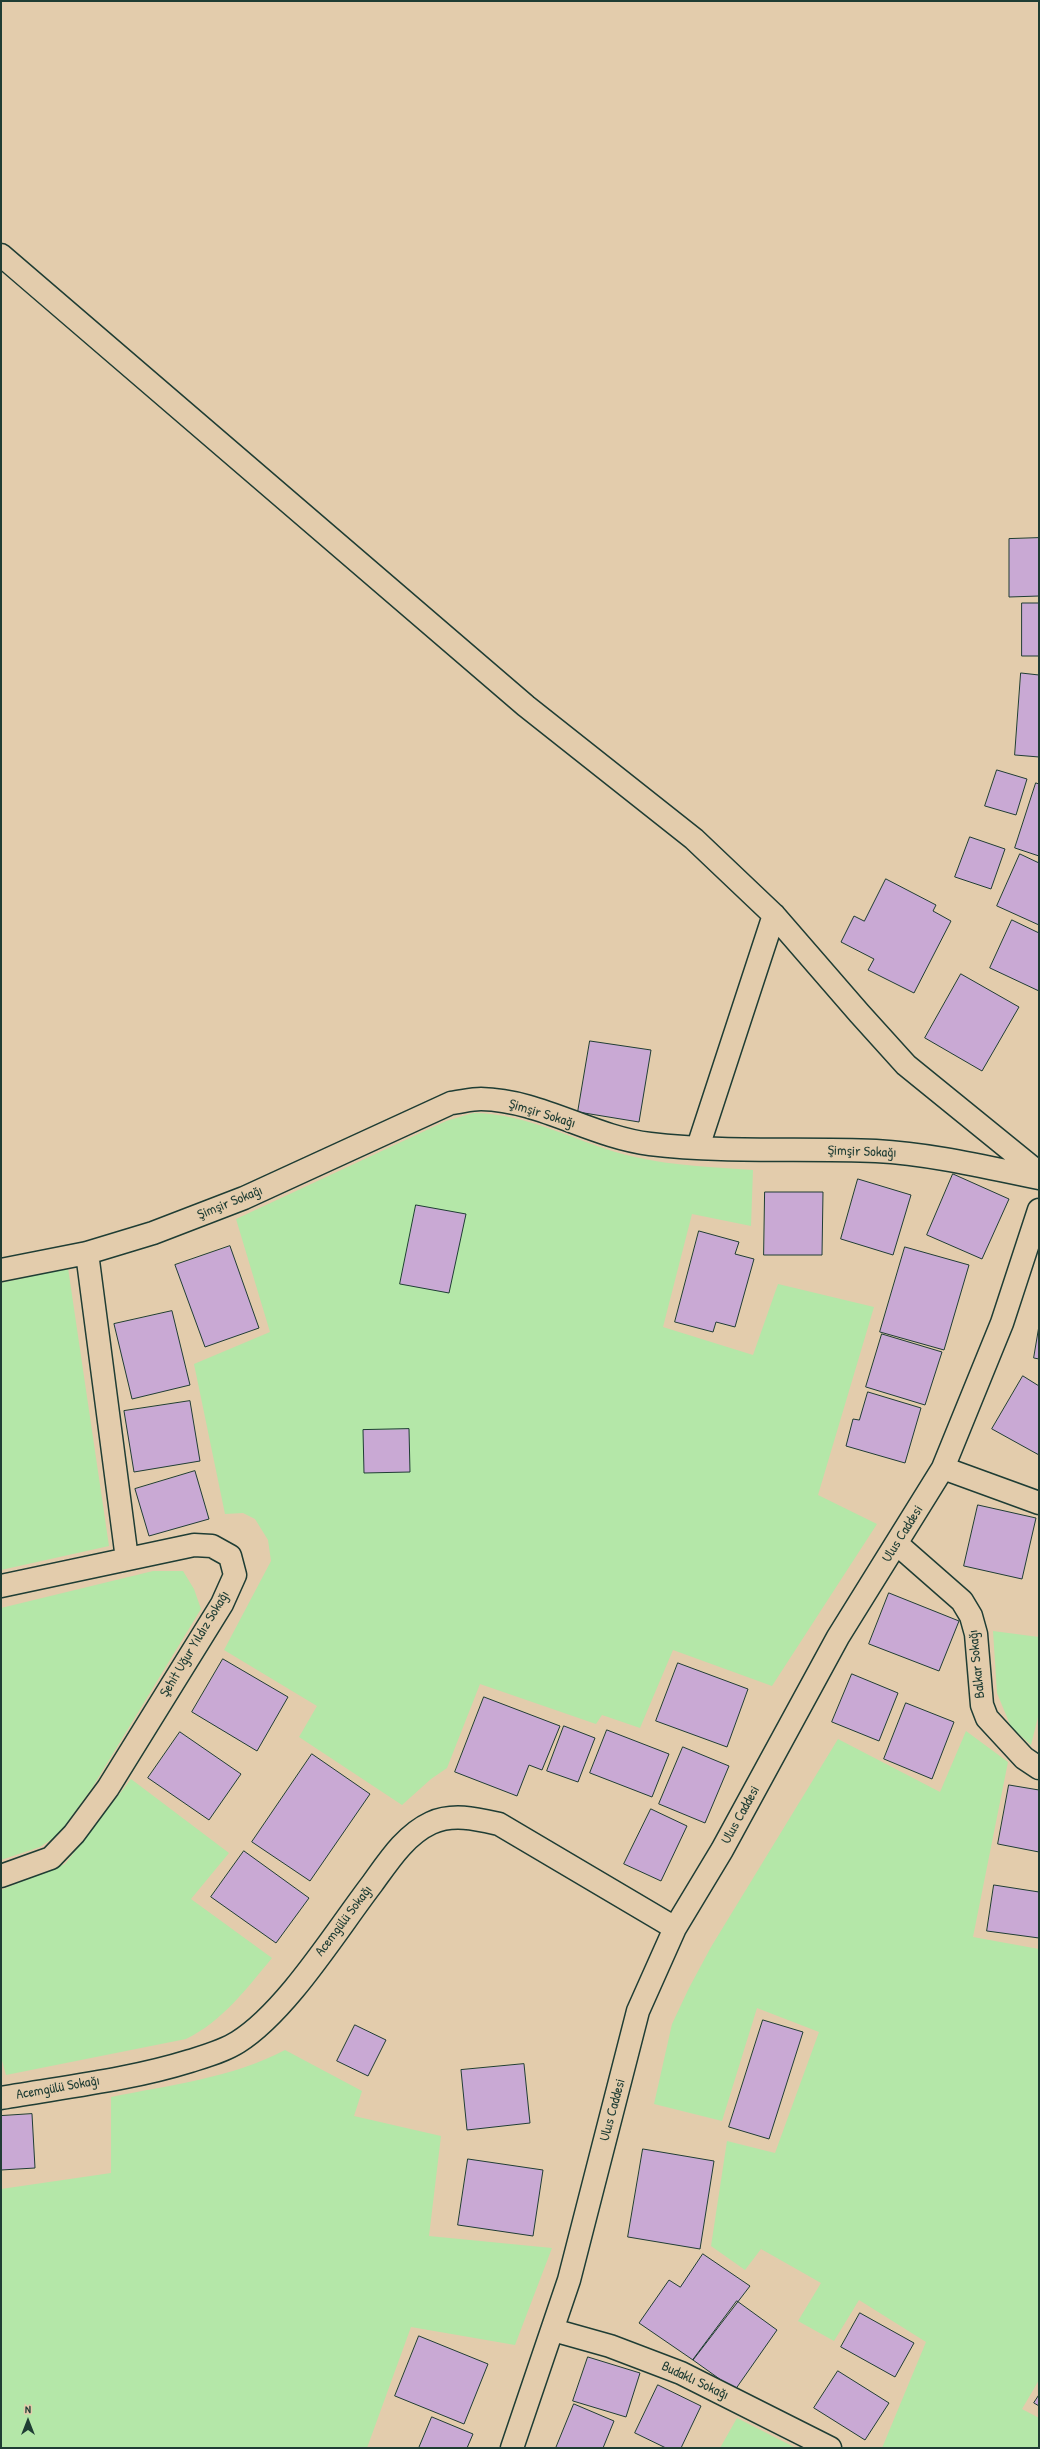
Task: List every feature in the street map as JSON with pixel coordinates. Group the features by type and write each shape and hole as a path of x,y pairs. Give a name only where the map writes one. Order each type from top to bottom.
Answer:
{"street":[{"path":"1,255 526,706 694,838 774,914 906,1065 1039,1172"},
{"path":"698,1147 774,914"},
{"name":"Şimşir Sokağı","path":"1,1270 87,1253 153,1233 244,1198 451,1103 481,1099 514,1103 616,1137 649,1144 698,1147 876,1152 940,1157 1039,1178"},
{"name":"Ulus Caddesi","path":"512,2448 569,2280 638,2011 675,1928 722,1850 838,1637 898,1544 943,1468 1002,1323 1038,1218"},
{"path":"87,1253 127,1559"},
{"path":"943,1468 1039,1502"},
{"name":"Balkar Sokağı","path":"898,1544 962,1601 971,1616 976,1634 982,1705 987,1718 1024,1758 1039,1768"},
{"name":"Şehit Uğur Yıldız Sokağı","path":"1,1586 194,1545 212,1546 230,1556 235,1575 222,1604 108,1788 74,1834 51,1858 1,1876"},
{"name":"Acemgülü Sokağı","path":"1,2098 160,2070 203,2057 237,2043 261,2025 290,1993 400,1848 410,1838 431,1823 447,1818 469,1817 500,1824 675,1928"},
{"name":"Budaklı Sokağı","path":"553,2330 610,2346 681,2372 830,2448"}],"green space":[{"path":"473,1113 494,1114 515,1118 555,1130 615,1152 635,1157 694,1166 753,1170 751,1226 692,1214 663,1327 753,1355 778,1284 874,1307 818,1495 877,1524 772,1686 673,1650 640,1728 602,1715 596,1724 480,1684 447,1768 431,1779 402,1805 299,1737 317,1706 224,1650 271,1561 268,1540 255,1519 243,1513 225,1514 194,1364 270,1332 236,1219 446,1121"},
{"path":"68,1268 109,1546 1,1570 1,1283"},
{"path":"153,1571 183,1571 194,1589 201,1609 92,1788 58,1835 40,1847 1,1860 1,1608"},
{"path":"993,1631 1039,1637 1039,1713 1031,1745 1011,1727 997,1693"},
{"path":"966,1731 1008,1762 973,1937 1039,1949 1039,2380 1022,2409 1039,2418 1039,2448 882,2448 926,2342 859,2300 834,2341 798,2321 821,2283 761,2249 745,2270 711,2246 727,2141 775,2153 819,2032 757,2008 722,2121 654,2104 672,2024 689,1988 711,1947 838,1739 940,1792"},
{"path":"131,1779 229,1853 191,1899 272,1958 234,2003 212,2023 186,2039 6,2075 1,2057 1,1890 65,1864"},
{"path":"285,2050 362,2091 354,2116 441,2136 429,2236 552,2248 515,2345 411,2327 367,2448 1,2448 1,2189 111,2173 111,2097 200,2080 265,2060"},
{"path":"737,2418 796,2448 720,2448"}],"building":[{"path":"1039,538 1039,596 1009,597 1009,539"},
{"path":"1022,603 1039,603 1039,656 1022,656"},
{"path":"1021,673 1039,675 1039,757 1015,755"},
{"path":"997,770 1027,779 1016,815 985,806"},
{"path":"1036,783 1039,784 1039,856 1015,848"},
{"path":"970,837 1005,849 991,889 955,877"},
{"path":"1020,854 1039,863 1039,925 997,906"},
{"path":"886,879 936,905 933,911 951,921 914,993 868,970 874,959 841,942 854,916 864,921"},
{"path":"1012,920 1039,933 1039,991 990,968"},
{"path":"961,974 1019,1007 982,1071 925,1038"},
{"path":"590,1041 651,1050 639,1122 578,1112"},
{"path":"953,1174 1009,1199 982,1259 927,1235"},
{"path":"858,1179 911,1195 893,1255 841,1239"},
{"path":"765,1192 823,1192 822,1255 764,1255"},
{"path":"416,1205 466,1214 449,1293 400,1284"},
{"path":"699,1231 739,1242 735,1254 754,1259 735,1327 716,1322 713,1332 675,1322"},
{"path":"230,1246 259,1328 205,1347 175,1265"},
{"path":"905,1247 969,1265 944,1350 880,1332"},
{"path":"172,1311 190,1385 132,1399 114,1324"},
{"path":"1039,1326 1039,1359 1034,1358"},
{"path":"882,1334 942,1352 925,1405 866,1387"},
{"path":"1023,1376 1039,1386 1039,1455 992,1429"},
{"path":"868,1392 921,1408 905,1463 846,1446 853,1419 859,1420"},
{"path":"190,1401 200,1461 134,1472 124,1411"},
{"path":"409,1429 410,1472 364,1473 363,1430"},
{"path":"195,1471 209,1519 149,1536 135,1489"},
{"path":"978,1505 1036,1518 1022,1579 964,1566"},
{"path":"889,1593 959,1621 939,1671 869,1644"},
{"path":"223,1659 288,1697 257,1751 192,1712"},
{"path":"678,1663 748,1689 727,1747 656,1721"},
{"path":"852,1674 898,1693 879,1741 832,1722"},
{"path":"484,1697 560,1726 542,1770 529,1765 517,1796 455,1772"},
{"path":"906,1703 954,1722 932,1779 884,1759"},
{"path":"564,1726 595,1738 578,1782 547,1771"},
{"path":"607,1730 669,1754 652,1797 590,1773"},
{"path":"180,1732 241,1774 209,1820 148,1778"},
{"path":"683,1747 729,1766 705,1823 659,1804"},
{"path":"312,1754 370,1794 310,1881 252,1842"},
{"path":"1009,1785 1039,1790 1039,1852 998,1844"},
{"path":"651,1809 687,1826 661,1881 624,1864"},
{"path":"244,1851 309,1898 276,1943 211,1897"},
{"path":"994,1885 1039,1892 1039,1938 987,1931"},
{"path":"763,2020 803,2032 769,2139 729,2127"},
{"path":"355,2025 386,2040 368,2076 337,2061"},
{"path":"524,2064 530,2123 467,2130 461,2070"},
{"path":"32,2114 35,2168 1,2170 1,2116"},
{"path":"643,2149 714,2161 700,2249 628,2237"},
{"path":"468,2159 543,2170 533,2236 458,2225"},
{"path":"703,2254 750,2286 693,2360 639,2323 669,2280 680,2287"},
{"path":"737,2301 777,2330 735,2390 693,2360"},
{"path":"860,2313 914,2343 895,2377 841,2347"},
{"path":"419,2336 488,2364 464,2424 395,2396"},
{"path":"588,2357 640,2373 626,2417 573,2401"},
{"path":"838,2371 889,2403 865,2440 814,2408"},
{"path":"658,2385 701,2406 681,2448 666,2448 635,2433"},
{"path":"1039,2395 1039,2406 1034,2403"},
{"path":"574,2404 614,2421 603,2448 556,2448"},
{"path":"432,2417 473,2434 467,2448 419,2448"}]}
